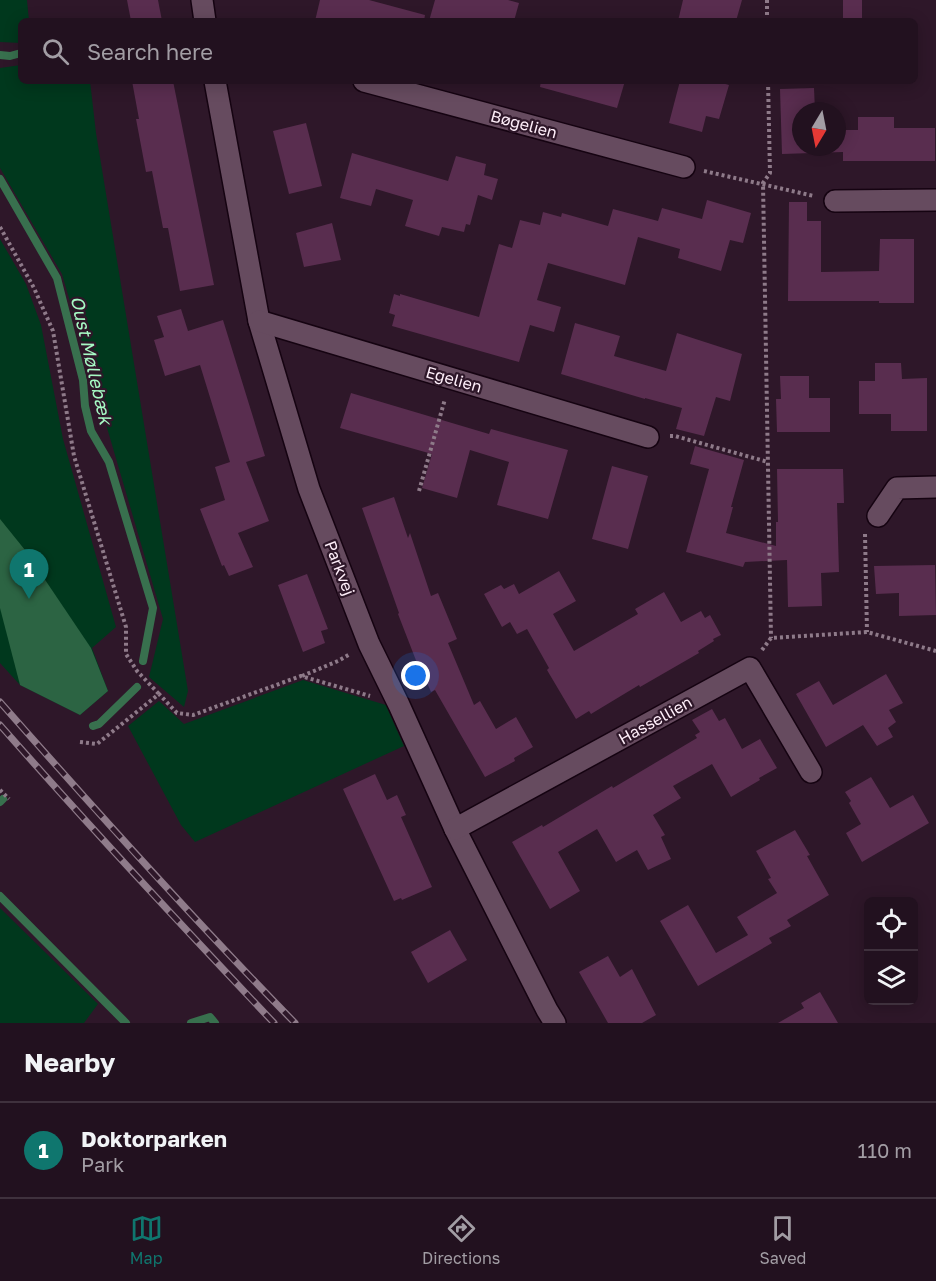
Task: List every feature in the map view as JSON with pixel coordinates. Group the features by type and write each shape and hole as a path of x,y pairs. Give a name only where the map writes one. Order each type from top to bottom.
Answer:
{"street":[{"path":"201,0 204,18"},
{"name":"Parkvej","path":"216,84 259,321 309,489 369,644 455,829 555,1023"},
{"name":"Bøgelien","path":"375,84 684,167"},
{"path":"835,201 936,200"},
{"name":"Egelien","path":"259,321 648,436"},
{"path":"878,516 897,488 936,487"},
{"path":"750,668 811,772"},
{"name":"Hassellien","path":"455,829 750,668"}],"path":[{"path":"767,0 767,18"},
{"path":"750,668 771,638 763,183 770,173 768,84"},
{"path":"684,167 835,201"},
{"path":"0,227 34,288 53,331 74,456 126,627 126,654 137,671 177,713 193,715 338,661"},
{"path":"419,491 451,378"},
{"path":"648,436 675,436 768,462"},
{"path":"867,632 865,535 878,516"},
{"path":"771,638 867,632 936,651"},
{"path":"301,676 399,705"},
{"path":"80,742 97,744 159,694"},
{"path":"0,790 9,799"}],"green space":[{"path":"0,0 27,0 29,18 18,18 18,43 0,42"},
{"path":"18,65 18,84 90,84 96,133 188,691 184,707 149,677 163,619 62,274 0,168 0,68"},
{"path":"0,239 26,284 41,325 63,439 116,627 92,648 108,691 80,715 20,685 0,663"},
{"path":"0,519 25,550 91,648 108,691 80,715 20,685 0,608"},
{"path":"303,680 386,705 404,746 195,842 181,825 128,726 159,701 184,724"},
{"path":"0,908 98,1004 84,1023 0,1023"}],"building":[{"path":"127,0 158,0 161,18 130,18"},
{"path":"320,0 369,0 425,15 424,18 316,18"},
{"path":"435,0 508,0 519,3 515,18 430,18"},
{"path":"683,0 742,0 737,18 679,18"},
{"path":"843,0 862,0 862,18 843,18"},
{"path":"133,84 174,84 214,285 180,291 168,228 163,228 152,171 146,172 136,119 139,119"},
{"path":"540,84 624,84 617,108 540,87"},
{"path":"679,84 729,85 719,119 706,116 702,132 669,123"},
{"path":"814,88 815,102 792,102 792,154 782,154 780,89"},
{"path":"858,117 894,117 894,128 935,128 935,161 843,161 843,156 846,156 846,130 858,130"},
{"path":"306,123 322,186 289,194 273,131"},
{"path":"352,153 448,181 456,156 486,164 484,175 498,179 492,200 478,195 470,225 466,224 464,232 442,227 439,236 405,226 413,200 376,189 371,206 340,198"},
{"path":"707,200 751,213 743,243 730,240 721,271 678,258 680,249 638,237 625,285 548,263 537,300 561,307 554,332 530,325 519,362 392,326 395,315 389,313 394,294 479,317 499,244 512,248 520,220 540,225 543,212 561,217 562,213 608,226 613,209 658,221 662,208 702,219"},
{"path":"789,202 807,202 807,221 821,221 821,272 879,271 880,239 914,239 914,303 788,301"},
{"path":"332,223 341,260 304,267 296,233"},
{"path":"181,309 188,331 223,320 265,456 246,462 269,521 238,533 253,567 229,576 224,565 222,566 200,509 225,500 215,467 230,462 200,365 165,376 154,340 164,337 157,316"},
{"path":"575,323 620,336 614,356 666,371 677,333 742,354 730,401 716,397 704,436 676,429 682,408 561,374"},
{"path":"875,363 901,363 902,379 927,378 927,431 891,431 891,414 859,414 859,381 875,381"},
{"path":"780,376 809,376 809,398 830,398 830,432 777,432 776,399 781,399"},
{"path":"351,393 489,434 491,429 568,450 548,519 497,505 509,462 470,450 457,498 422,488 432,454 340,428"},
{"path":"695,446 744,460 726,533 776,546 777,469 843,469 844,503 837,503 839,572 821,573 822,606 788,607 787,560 745,562 743,567 686,552 709,469 690,464"},
{"path":"612,466 648,476 628,549 592,539"},
{"path":"394,497 408,538 410,533 431,596 438,593 457,639 448,643 474,705 480,701 496,729 516,717 533,747 514,758 515,761 485,777 435,690 431,692 417,663 362,508"},
{"path":"935,565 936,615 899,616 899,593 876,594 874,566"},
{"path":"559,571 576,601 553,614 574,651 638,614 635,609 664,592 681,622 701,611 705,618 710,615 721,635 698,651 699,653 591,714 589,711 576,719 547,670 549,668 527,629 517,634 510,622 502,627 484,594 501,585 504,589 514,584 519,594"},
{"path":"307,574 328,629 321,631 325,643 303,652 278,585"},
{"path":"886,674 903,703 889,710 896,722 888,728 893,737 877,746 863,725 826,747 796,694 819,681 833,705"},
{"path":"712,709 719,721 725,718 742,749 760,739 777,768 731,797 712,764 673,786 681,798 653,815 665,835 661,837 671,859 648,870 637,850 616,862 597,829 558,852 580,891 550,909 512,842 542,825 543,827 612,786 613,788 697,738 695,735 700,732 692,720"},
{"path":"375,774 387,800 397,795 406,815 401,817 432,887 402,900 401,898 394,901 343,789"},
{"path":"871,777 890,808 913,795 929,823 862,862 846,833 861,824 845,792"},
{"path":"795,830 829,895 787,920 791,926 769,938 772,943 698,986 660,921 688,905 716,953 748,935 737,917 777,893 756,851"},
{"path":"450,930 467,960 428,983 411,952"},
{"path":"608,956 620,977 632,969 656,1015 642,1023 608,1023 579,972"},
{"path":"820,992 838,1023 778,1023 804,1008 801,1003"}],"waterway":[{"path":"0,55 18,54"},
{"name":"Oust Møllebæk","path":"0,179 57,278 83,380 85,406 91,431 109,462 153,608 143,661"},
{"name":"Oust Møllebæk","path":"93,726 99,724 137,687"},
{"name":"Oust Møllebæk","path":"0,802 3,799"},
{"path":"0,896 126,1023"},
{"path":"191,1023 210,1017 215,1023"}],"railway":[{"path":"0,702 145,864 295,1023"},
{"path":"0,725 274,1023"}],"place":[{"name":"Doktorparken","path":"29,599"}]}
